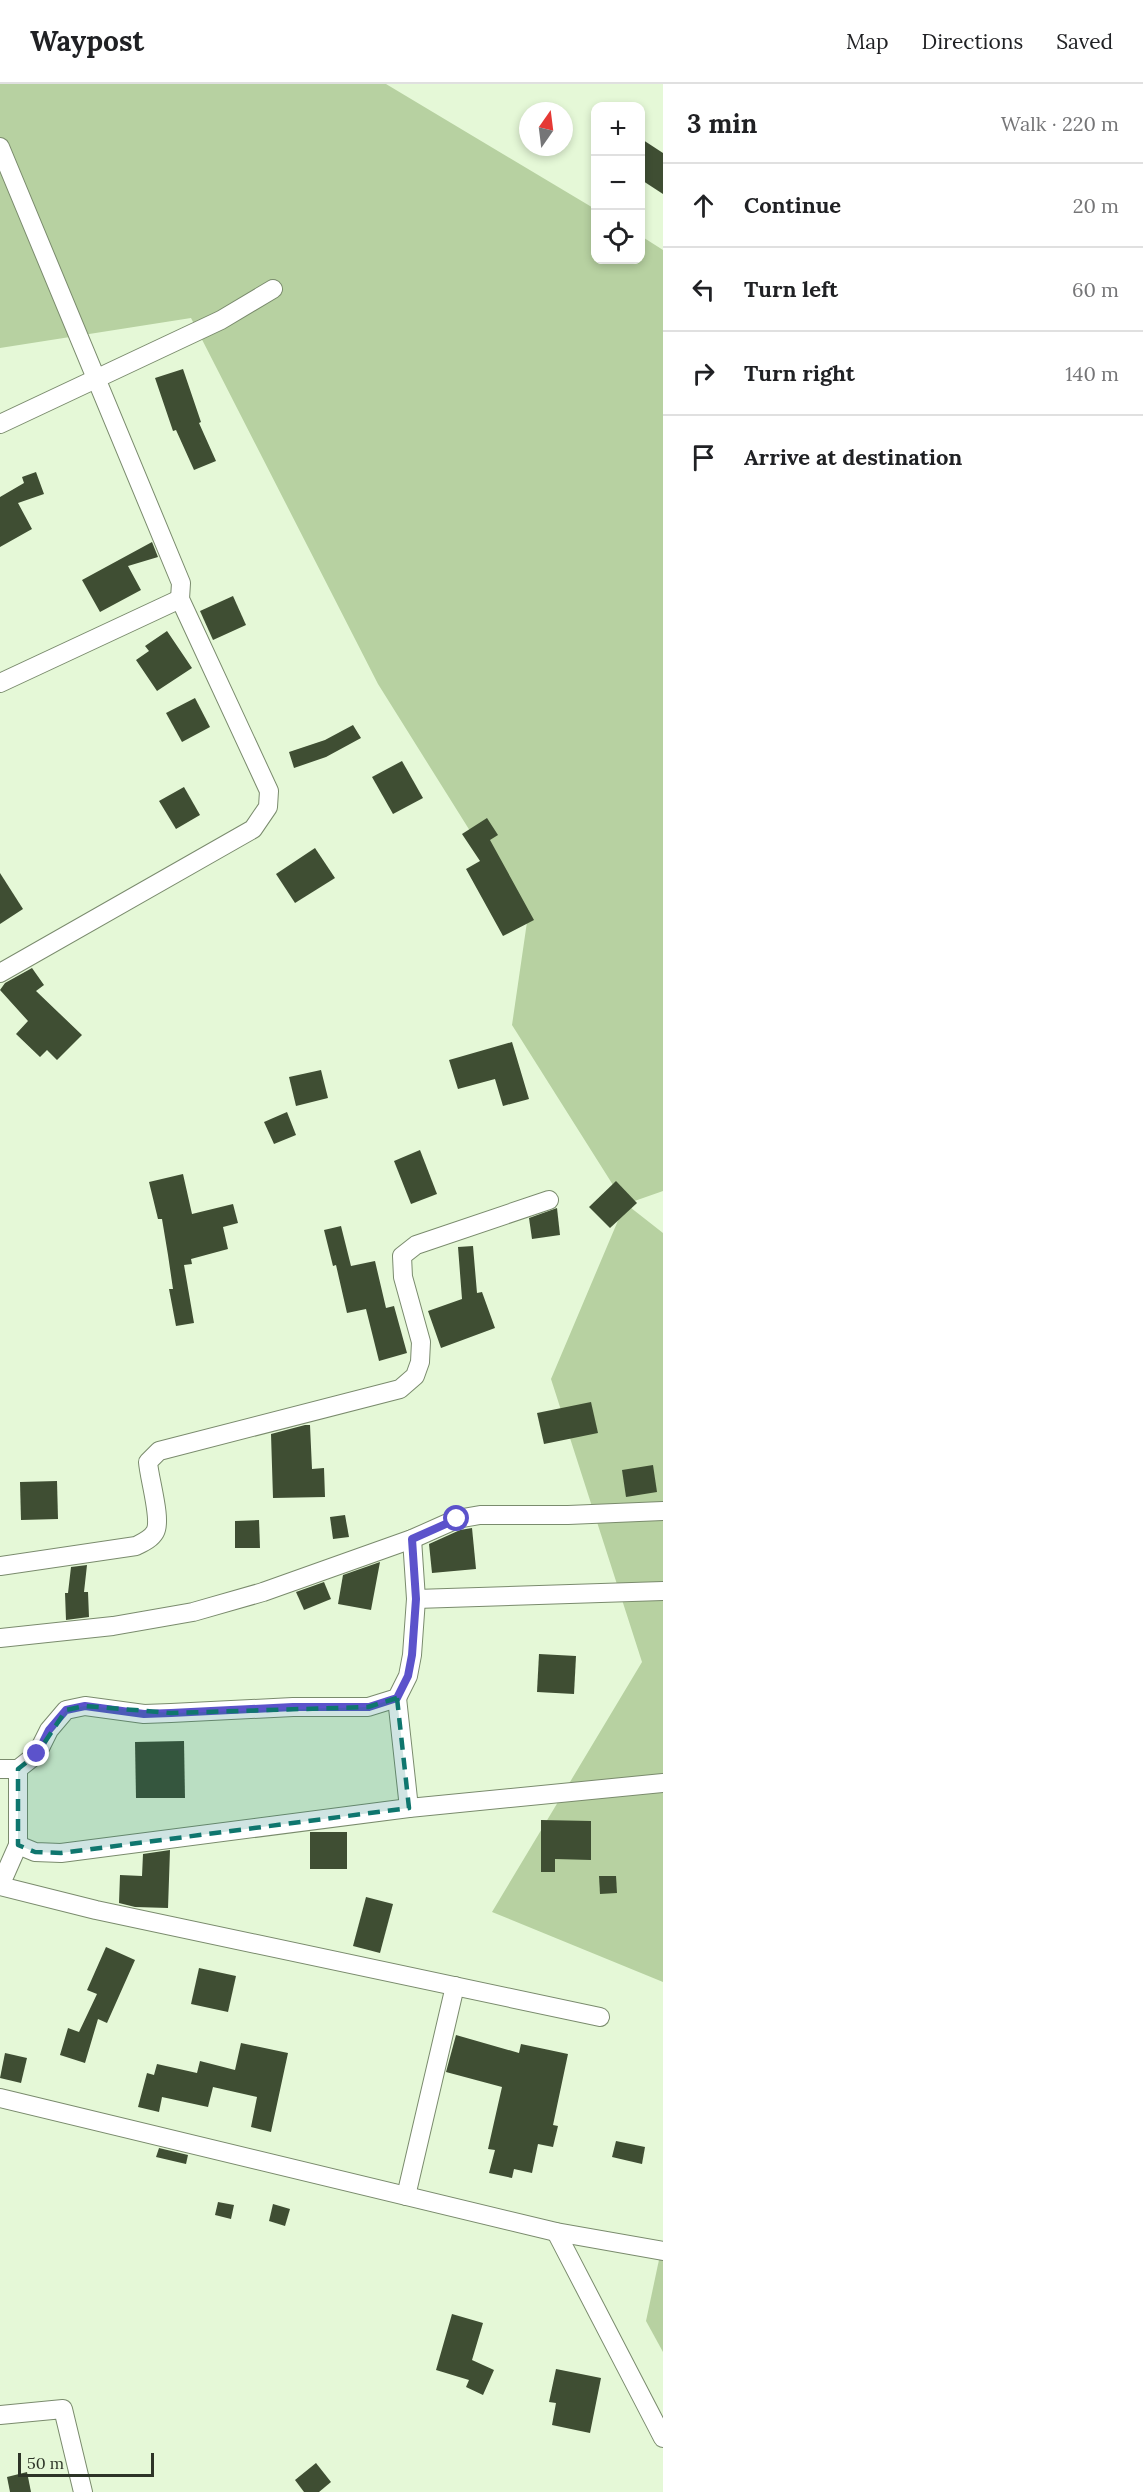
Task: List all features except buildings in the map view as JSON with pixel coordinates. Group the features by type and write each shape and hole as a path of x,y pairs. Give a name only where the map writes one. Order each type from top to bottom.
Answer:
{"street":[{"path":"0,147 181,583 180,599 255,756 269,791 268,807 253,829 0,973"},
{"path":"0,424 221,320 273,289"},
{"path":"0,683 180,599"},
{"path":"0,1566 136,1546 149,1539 156,1530 156,1516 148,1462 159,1451 400,1389 415,1376 420,1362 421,1342 404,1277 402,1257 416,1245 549,1200"},
{"path":"0,1638 113,1626 193,1612 263,1593 412,1539 457,1519 480,1515 568,1515 663,1511"},
{"path":"409,1808 397,1698 408,1676 416,1599 412,1539"},
{"path":"416,1599 663,1591"},
{"path":"0,1769 18,1769 37,1754 49,1730 66,1710 85,1706 144,1714 293,1707 369,1707 397,1698"},
{"path":"18,1769 18,1845 0,1886 108,1912 600,2017"},
{"path":"18,1845 34,1852 61,1853 409,1808 663,1783"},
{"path":"405,2196 455,1986"},
{"path":"0,2098 556,2232 663,2251"},
{"path":"556,2232 663,2438"},
{"path":"0,2415 63,2409 83,2492"}],"highlighted area":[{"path":"397,1698 409,1808 61,1853 35,1852 18,1845 18,1769 37,1754 66,1710 85,1706 171,1713 368,1707"}],"green space":[{"path":"0,84 386,84 591,207 591,264 645,264 645,239 663,250 663,1191 626,1204 663,1233 663,1982 492,1912 642,1662 551,1379 625,1204 512,1025 527,922 378,684 191,318 0,348"},
{"path":"663,2241 663,2352 646,2321"}],"route":[{"path":"37,1754 49,1730 66,1710 85,1706 144,1714 293,1707 369,1707 397,1698 408,1676 412,1655 416,1599 412,1539 457,1519"}]}
